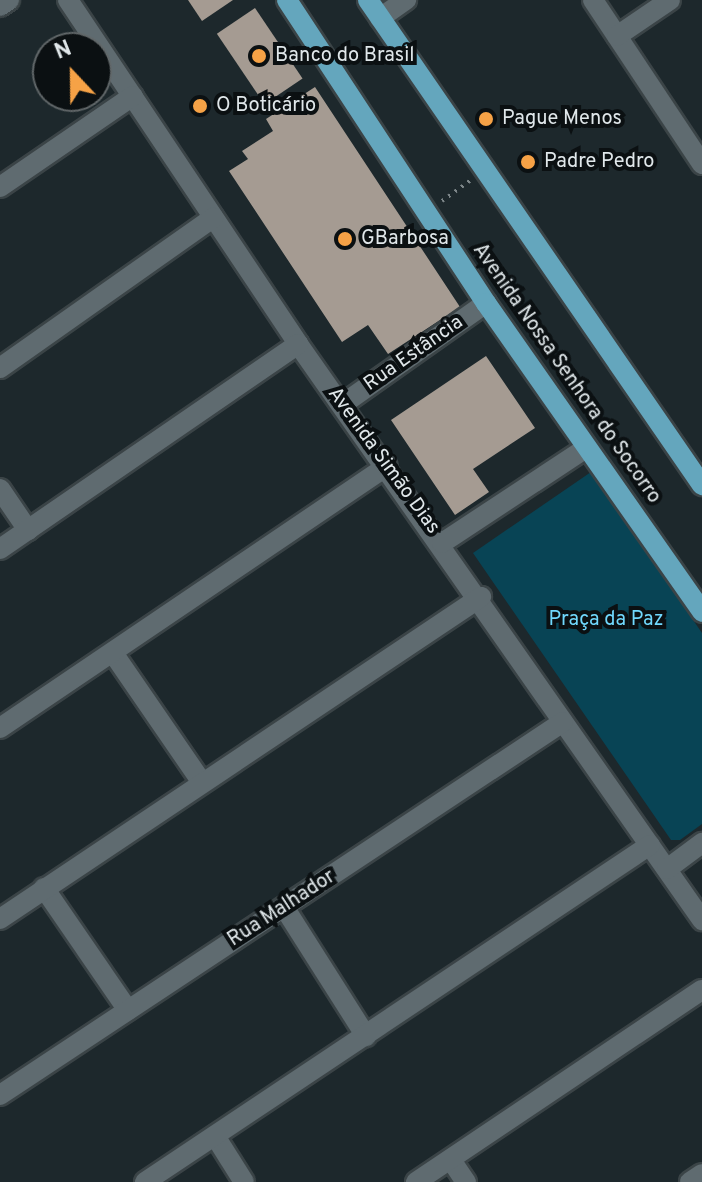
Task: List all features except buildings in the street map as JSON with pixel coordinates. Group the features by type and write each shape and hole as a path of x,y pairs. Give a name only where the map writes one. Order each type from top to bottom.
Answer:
{"main road":[{"name":"Avenida Nossa Senhora do Socorro","path":"287,0 486,303 702,612"},
{"path":"368,0 482,172 702,485"}],"street":[{"path":"0,6 9,0"},
{"name":"Avenida Simão Dias","path":"68,0 298,344 481,597 563,722 702,920"},
{"path":"380,18 406,0"},
{"path":"593,0 702,164"},
{"path":"617,36 670,0"},
{"path":"0,187 133,96"},
{"path":"0,368 213,218"},
{"name":"Rua Estância","path":"343,404 486,303"},
{"path":"0,549 298,344"},
{"path":"442,543 586,448"},
{"path":"0,728 387,466"},
{"path":"0,489 28,530"},
{"path":"0,919 201,781 481,597"},
{"path":"113,653 201,781"},
{"name":"Rua Malhador","path":"0,1095 563,722"},
{"path":"667,869 702,843"},
{"path":"145,1182 650,845"},
{"path":"44,888 128,1010"},
{"path":"284,907 366,1036"},
{"path":"416,1182 702,990"},
{"path":"215,1136 244,1182"},
{"path":"451,1160 466,1182"},
{"path":"690,1182 702,1174"}],"path":[{"path":"428,212 482,172"}],"green space":[{"name":"Praça da Paz","path":"591,472 702,633 702,824 680,840 671,840 473,553"}],"place":[{"name":"Banco do Brasil","path":"259,56"},
{"name":"O Boticário","path":"200,106"},
{"name":"Pague Menos","path":"486,119"},
{"name":"Padre Pedro","path":"528,162"},
{"name":"GBarbosa","path":"345,239"}]}
